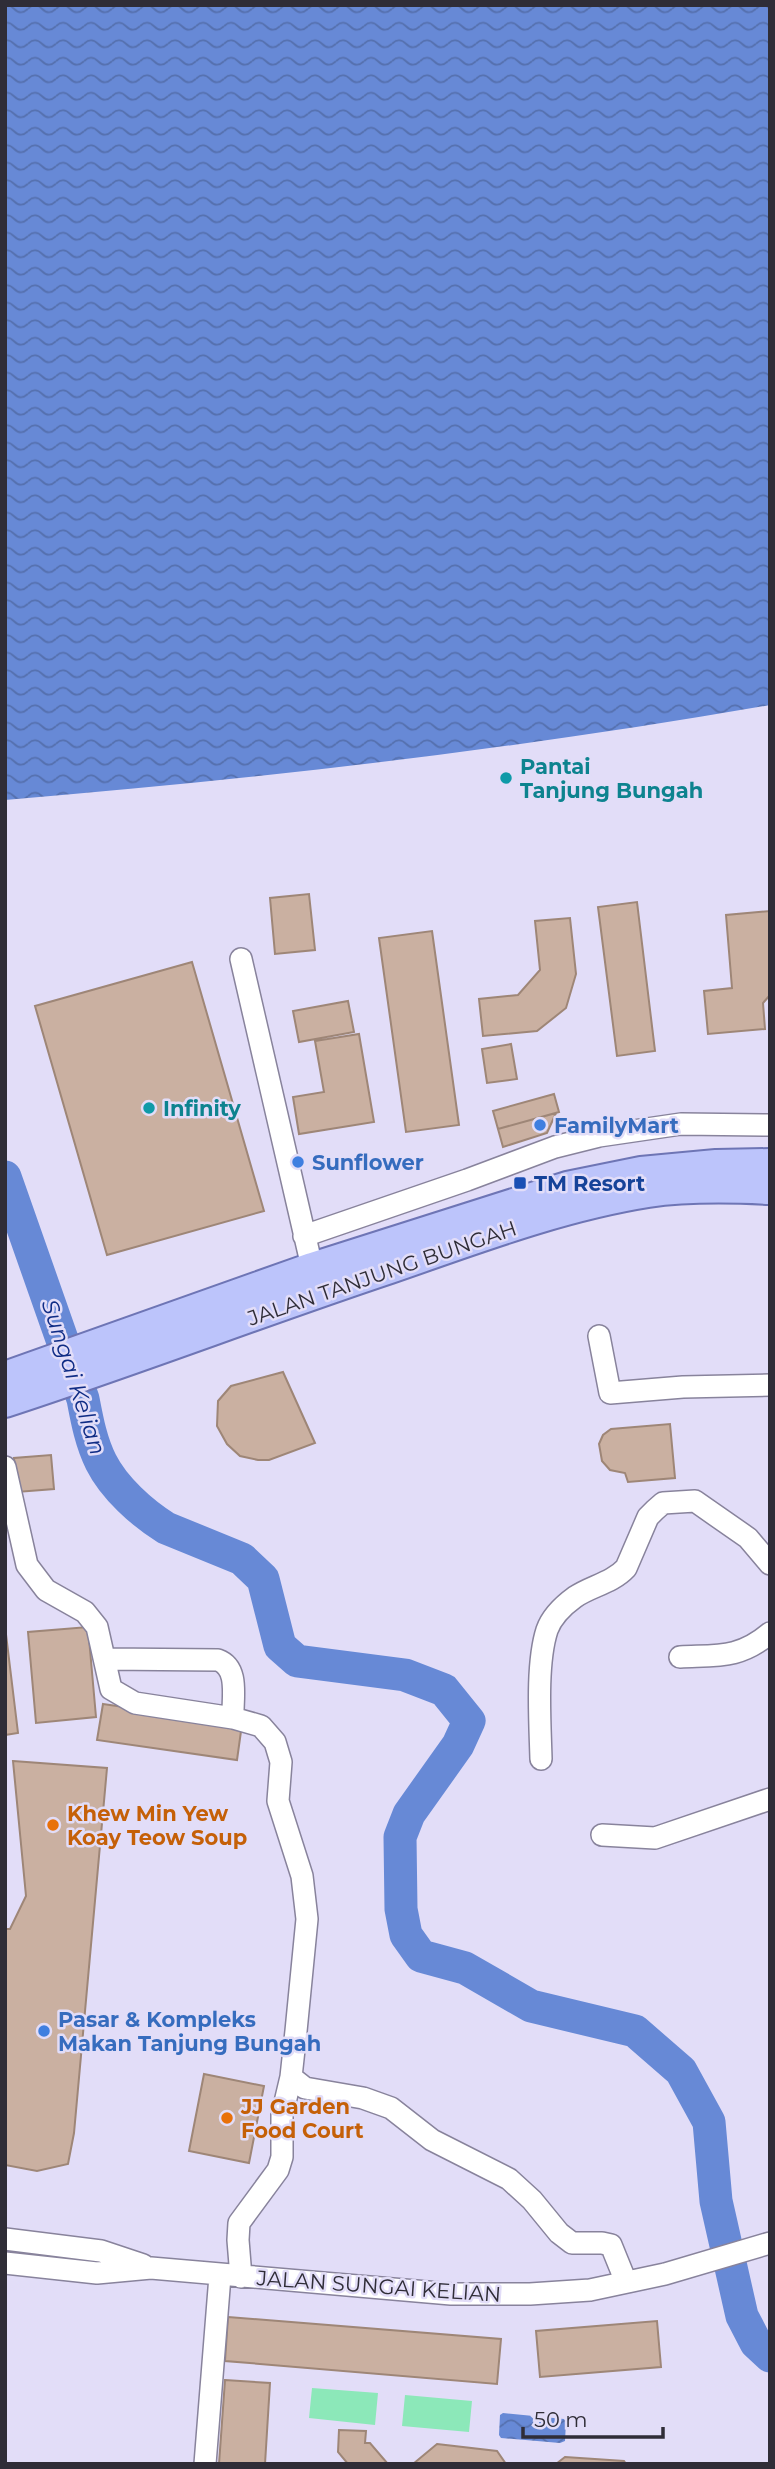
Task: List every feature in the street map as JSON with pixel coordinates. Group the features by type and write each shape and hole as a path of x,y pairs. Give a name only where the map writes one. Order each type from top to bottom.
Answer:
{"main road":[{"name":"JALAN TANJUNG BUNGAH","path":"5,1404 41,1378 312,1267 567,1185 641,1171 716,1164 770,1163"},
{"name":"JALAN TANJUNG BUNGAH","path":"99,1356 372,1275 564,1212 650,1193 705,1189 770,1190"},
{"name":"JALAN TANJUNG BUNGAH","path":"5,1376 41,1378"}],"street":[{"path":"241,959 312,1267"},
{"path":"304,1236 555,1147 599,1136 681,1124 770,1125"},
{"path":"599,1336 610,1393 683,1387 770,1385"},
{"path":"5,1467 27,1565 46,1590 85,1612 97,1627 111,1689 135,1703 233,1718 261,1726 275,1742 281,1762 278,1801 302,1876 307,1919 291,2077 282,2115 282,2157 278,2170 239,2223 205,2464"},
{"path":"541,1759 541,1665 547,1629 558,1611 577,1596 620,1575 626,1568 648,1517 663,1503 695,1501 748,1538 770,1564"},
{"path":"680,1657 731,1655 754,1647 770,1633"},
{"path":"104,1659 204,1660 226,1663 233,1672 233,1718"},
{"path":"602,1835 655,1838 770,1799"},
{"path":"291,2077 305,2088 363,2098 391,2108 432,2140 509,2179 532,2200 559,2233 572,2243 611,2245 626,2282"},
{"name":"JALAN SUNGAI KELIAN","path":"5,2239 100,2251 151,2268"},
{"name":"JALAN SUNGAI KELIAN","path":"5,2263 97,2273 151,2268 451,2294 530,2294 578,2291 626,2282 706,2263 770,2243"}],"green space":[{"path":"312,2388 378,2393 375,2425 309,2418"},
{"path":"405,2395 472,2401 469,2432 402,2426"}],"water":[{"path":"5,5 770,5 770,705 389,761 5,800"},
{"path":"503,2413 564,2419 565,2441 560,2443 501,2438 500,2415"}],"building":[{"path":"309,894 315,950 275,954 270,898"},
{"path":"637,902 655,1051 617,1056 598,907"},
{"path":"770,911 770,995 763,1003 765,1029 708,1034 704,991 732,988 726,915"},
{"path":"570,918 576,974 566,1008 537,1031 483,1036 479,999 518,995 540,970 535,921"},
{"path":"432,931 459,1125 406,1132 379,938"},
{"name":"Infinity","path":"192,962 264,1211 107,1255 35,1006"},
{"path":"348,1001 354,1032 299,1042 293,1011"},
{"path":"359,1034 374,1122 299,1134 293,1097 324,1092 315,1041"},
{"path":"511,1044 517,1079 487,1083 482,1049"},
{"path":"554,1094 559,1112 498,1129 493,1111"},
{"path":"556,1113 547,1133 503,1147 498,1129"},
{"path":"283,1372 315,1443 269,1460 240,1456 227,1444 217,1426 218,1401 231,1386"},
{"path":"670,1424 675,1478 628,1482 625,1473 610,1470 602,1461 599,1444 603,1435 611,1429"},
{"path":"51,1455 54,1489 17,1492 14,1458"},
{"path":"5,1626 18,1733 5,1735"},
{"path":"88,1627 96,1717 36,1723 28,1632"},
{"path":"103,1704 242,1724 237,1760 97,1740"},
{"name":"Pasar & Kompleks Makan Tanjung Bungah","path":"13,1761 107,1768 74,2133 68,2164 37,2171 5,2165 5,1929 10,1929 26,1896"},
{"name":"JJ Garden Food Court","path":"204,2074 264,2086 249,2163 189,2151"},
{"path":"228,2317 501,2339 497,2384 225,2361"},
{"path":"657,2321 661,2367 540,2377 536,2331"},
{"path":"225,2380 270,2383 265,2464 219,2464"},
{"path":"339,2430 366,2431 365,2443 370,2443 388,2464 348,2464 338,2452"},
{"path":"437,2444 497,2451 506,2464 413,2464"},
{"path":"565,2457 624,2461 626,2464 556,2464"}],"waterway":[{"name":"Sungai Kelian","path":"5,1177 83,1399 95,1447 107,1472 121,1490 166,1528 242,1559 263,1579 280,1646 297,1661 405,1675 444,1690 469,1721 458,1745 409,1814 400,1837 401,1909 406,1935 421,1956 465,1968 531,2006 635,2031 681,2071 709,2122 716,2201 742,2316 756,2343 770,2356"}],"place":[{"name":"Pantai Tanjung Bungah","path":"506,778"},
{"name":"Infinity","path":"149,1108"},
{"name":"FamilyMart","path":"540,1125"},
{"name":"Sunflower","path":"298,1162"},
{"name":"TM Resort","path":"520,1183"},
{"name":"Khew Min Yew Koay Teow Soup","path":"53,1825"},
{"name":"Pasar & Kompleks Makan Tanjung Bungah","path":"44,2031"},
{"name":"JJ Garden Food Court","path":"227,2118"}]}
